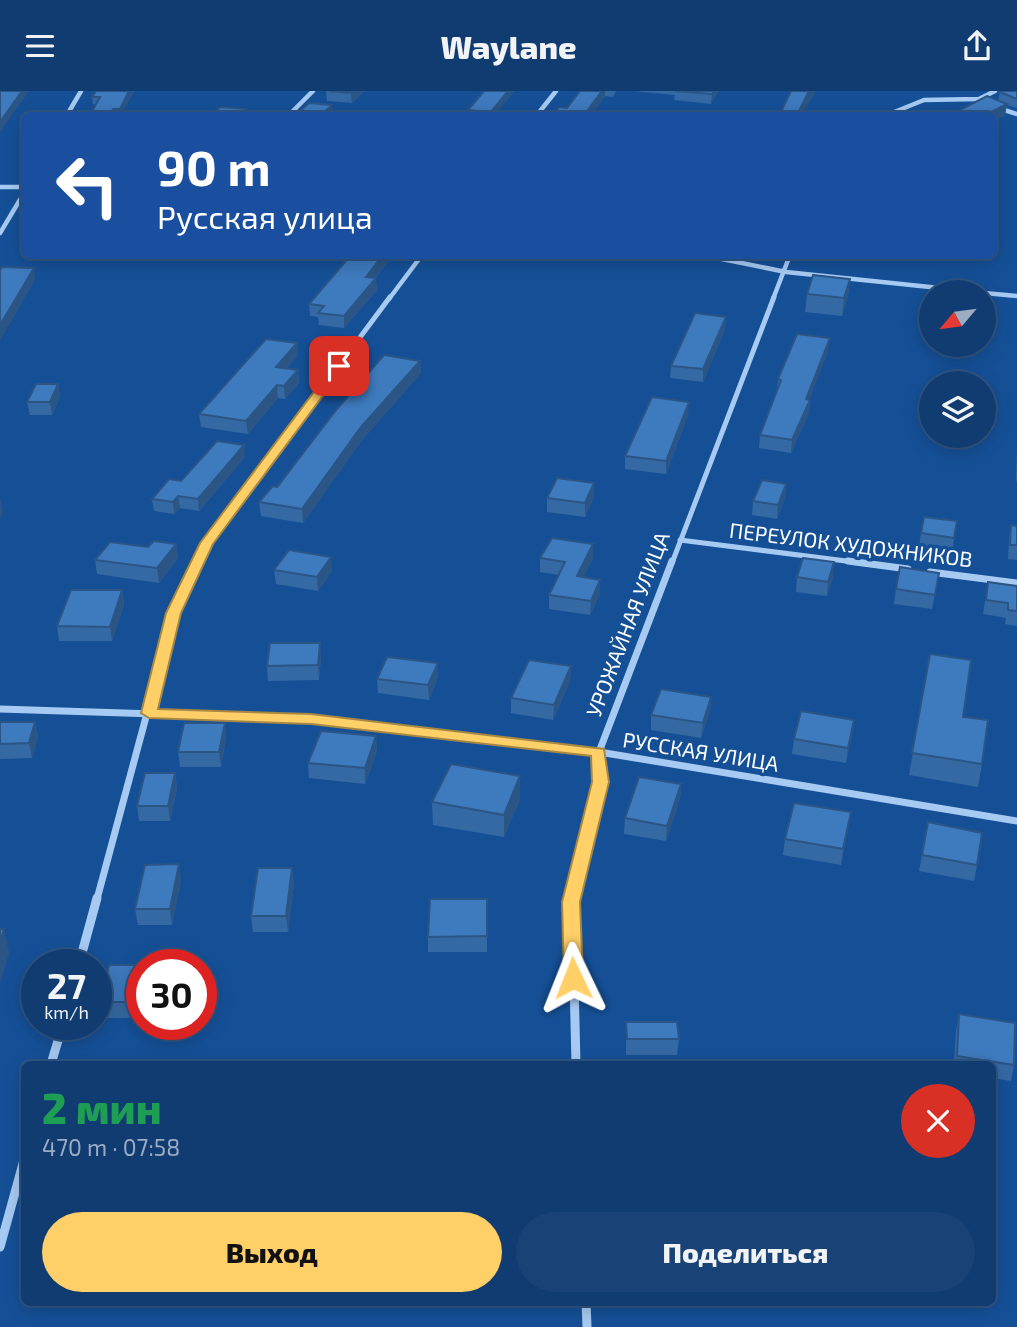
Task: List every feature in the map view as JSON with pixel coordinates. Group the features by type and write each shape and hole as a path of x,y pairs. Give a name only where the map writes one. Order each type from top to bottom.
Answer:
{"street":[{"path":"69,112 81,91"},
{"path":"292,112 313,91"},
{"path":"539,112 556,91"},
{"path":"984,91 994,91"},
{"path":"979,99 994,91"},
{"path":"894,112 924,100 979,99 1017,114"},
{"path":"0,187 21,187"},
{"path":"0,233 21,198"},
{"path":"83,949 174,613 207,543 419,259"},
{"path":"722,259 786,272 919,286"},
{"name":"УРОЖАЙНАЯ УЛИЦА","path":"576,1061 571,902 601,782 599,752 789,259"},
{"path":"996,294 1017,296"},
{"name":"ПЕРЕУЛОК ХУДОЖНИКОВ","path":"680,540 1017,583"},
{"name":"РУССКАЯ УЛИЦА","path":"0,709 311,719 599,752 1017,821"},
{"path":"52,1061 58,1040"},
{"path":"0,1247 21,1171"},
{"path":"586,1306 587,1327"}],"building":[{"path":"0,91 22,91 0,122"},
{"path":"96,91 129,91 120,109 113,109 112,112 92,112 100,97 92,97"},
{"path":"484,91 508,91 491,112 468,110"},
{"path":"580,91 602,91 586,112 556,112 559,107 567,108"},
{"path":"675,91 714,91 712,94"},
{"path":"791,91 809,91 798,112 781,112"},
{"path":"1017,91 1017,99 1000,92"},
{"path":"987,96 1007,104 991,112 956,112"},
{"path":"309,103 332,105 324,112 299,112"},
{"path":"221,107 246,109 242,112 214,112"},
{"path":"348,259 380,259 366,277 376,278 344,316 318,313 324,306 309,304"},
{"path":"2,267 34,268 0,325 0,270"},
{"path":"813,275 850,279 844,298 807,294"},
{"path":"695,313 726,317 703,369 671,366"},
{"path":"797,334 830,338 806,399 810,400 792,440 760,435 781,380 778,379"},
{"path":"266,339 297,343 276,367 298,370 284,386 277,385 246,421 199,414"},
{"path":"384,355 420,361 361,427 302,509 259,502 273,486 277,487 337,409"},
{"path":"36,384 58,384 50,402 27,402"},
{"path":"652,397 689,402 666,461 625,456"},
{"path":"217,441 244,445 198,499 178,496 173,502 152,499 169,479 181,481"},
{"path":"557,478 594,483 585,503 547,498"},
{"path":"762,480 786,484 778,505 753,501"},
{"path":"924,517 957,521 954,538 921,533"},
{"path":"1011,525 1017,526 1017,545 1010,545"},
{"path":"552,538 593,544 577,576 600,580 591,601 549,595 565,562 540,558"},
{"path":"154,541 176,544 157,568 95,560 110,542 148,547"},
{"path":"289,550 331,557 317,577 274,570"},
{"path":"803,558 834,562 828,582 797,577"},
{"path":"900,567 939,573 935,595 896,589"},
{"path":"988,582 1017,586 1017,611 1008,610 1008,603 986,600"},
{"path":"71,590 122,590 110,627 57,626"},
{"path":"270,643 320,643 318,665 267,666"},
{"path":"930,654 971,660 963,717 988,720 982,764 912,753"},
{"path":"387,657 438,663 428,685 377,679"},
{"path":"529,660 571,666 554,705 511,698"},
{"path":"661,689 711,697 703,723 651,715"},
{"path":"801,711 854,720 848,748 794,739"},
{"path":"0,722 35,722 29,743 0,744"},
{"path":"184,723 225,723 219,752 178,752"},
{"path":"321,731 376,736 365,768 308,763"},
{"path":"451,764 520,776 504,815 432,802"},
{"path":"145,773 175,773 168,806 137,806"},
{"path":"639,777 681,784 667,826 625,818"},
{"path":"794,803 851,812 843,849 785,839"},
{"path":"928,822 982,833 977,865 922,855"},
{"path":"179,864 170,909 135,909 145,865"},
{"path":"258,868 292,868 286,916 251,916"},
{"path":"430,899 487,899 487,936 428,937"},
{"path":"112,965 126,965 126,1002 112,1002"},
{"path":"959,1014 1015,1023 1014,1065 957,1056"},
{"path":"626,1022 677,1022 679,1039 627,1039"}],"route":[{"path":"339,366 207,543 174,613 149,713 311,719 599,752 601,782 571,902 573,978"}]}
